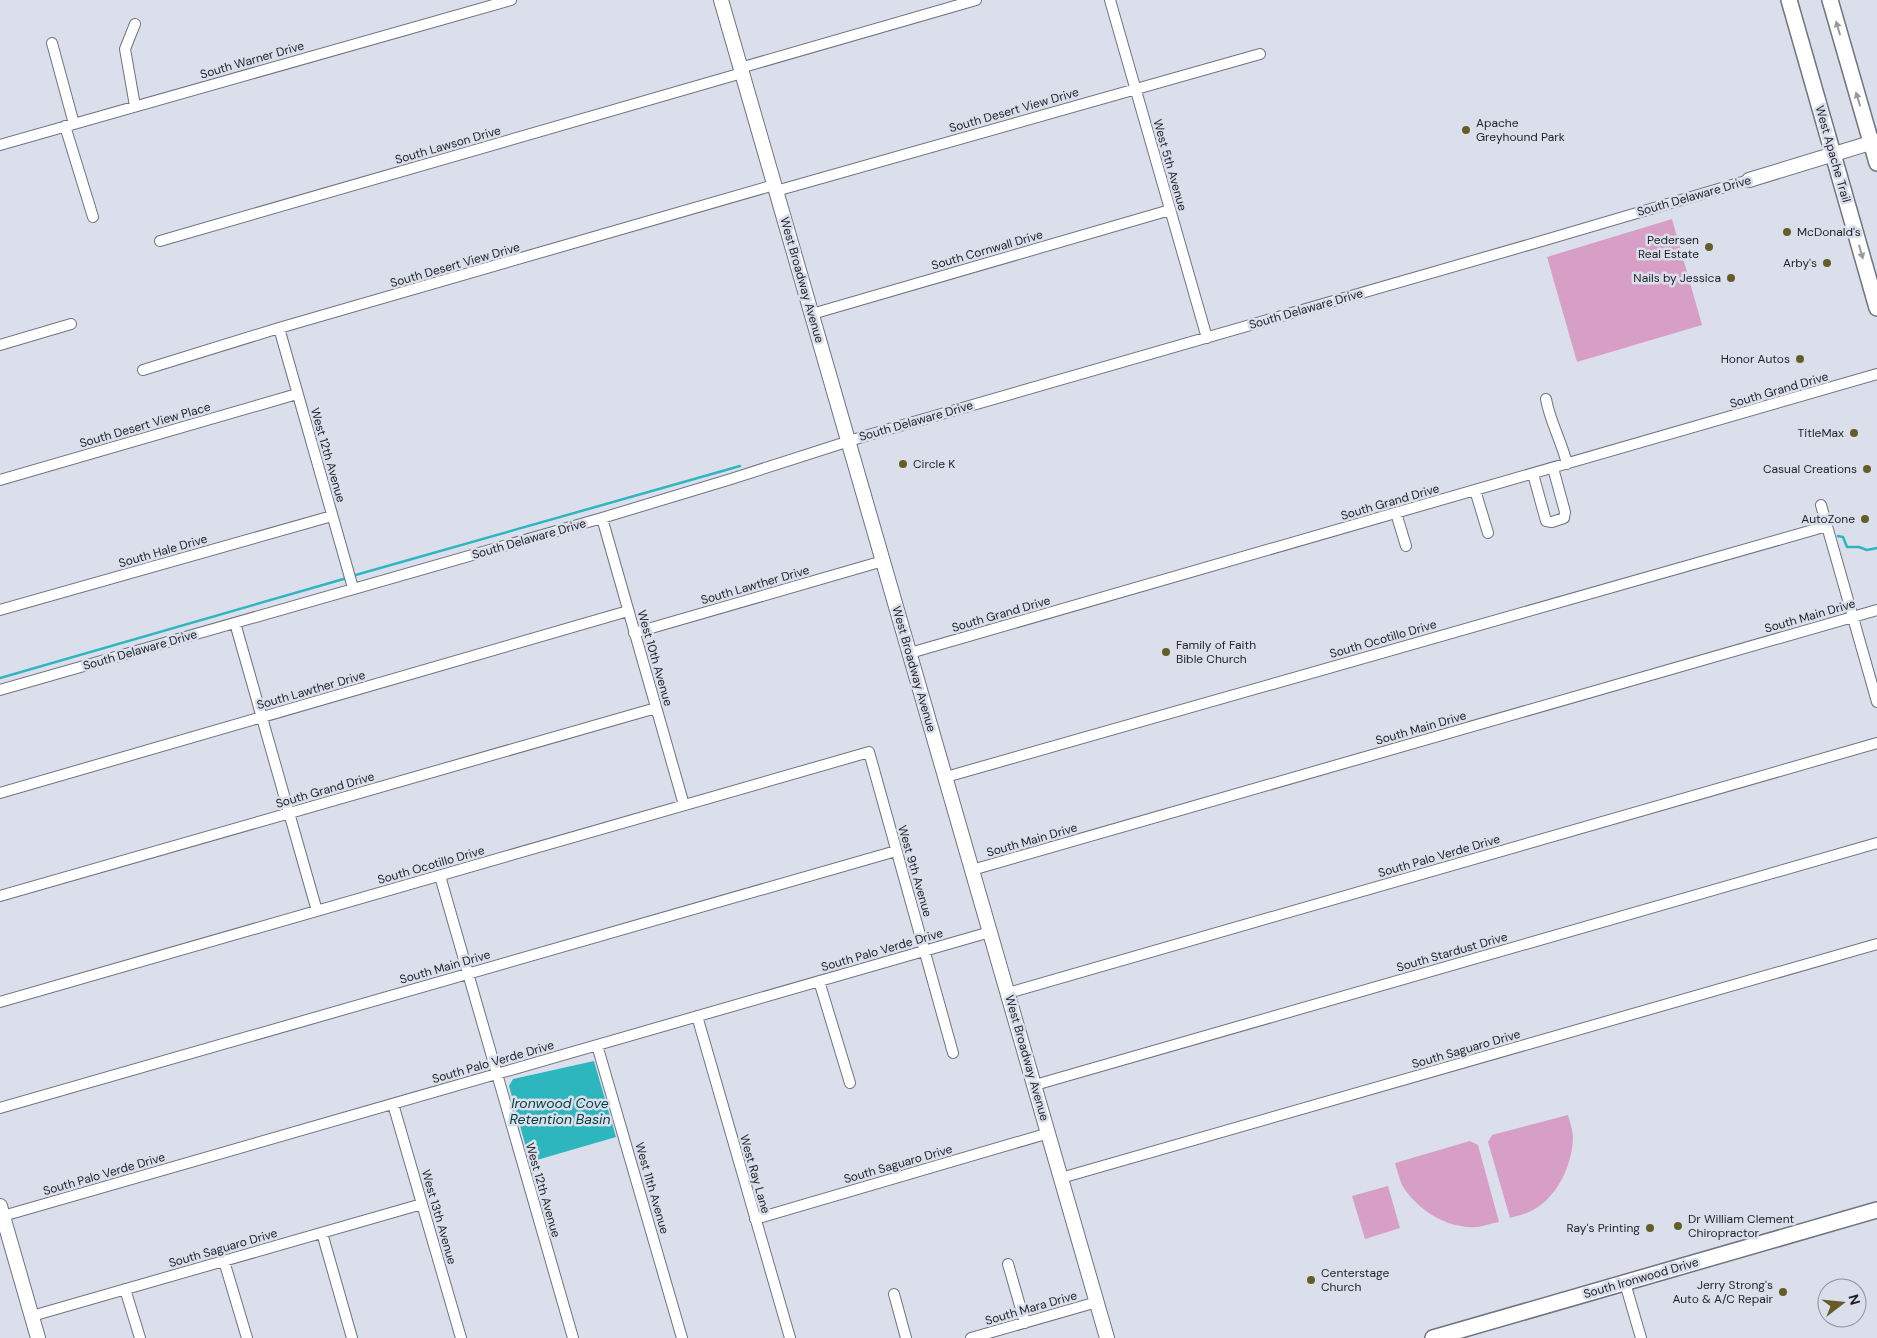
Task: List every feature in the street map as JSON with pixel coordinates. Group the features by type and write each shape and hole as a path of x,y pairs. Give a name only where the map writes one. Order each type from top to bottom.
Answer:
{"main road":[{"name":"West Broadway Avenue","path":"721,0 1107,1338"},
{"name":"West Apache Trail","path":"1789,0 1877,308"},
{"path":"1830,0 1874,142 1877,163"},
{"name":"South Delaware Drive","path":"1749,180 1874,142"},
{"name":"South Ironwood Drive","path":"1433,1338 1877,1210"},
{"path":"1,1211 38,1338"}],"street":[{"name":"South Warner Drive","path":"0,145 511,0"},
{"name":"South Lawson Drive","path":"160,241 976,0"},
{"name":"West 5th Avenue","path":"1110,0 1207,338"},
{"path":"135,24 125,49 136,106"},
{"path":"52,43 69,125 93,217"},
{"name":"South Desert View Drive","path":"143,370 279,328 1260,54"},
{"name":"South Delaware Drive","path":"0,690 235,623 351,581 602,518 731,480 848,441 1749,180"},
{"name":"South Cornwall Drive","path":"812,314 1170,210"},
{"path":"0,345 71,324"},
{"name":"West 12th Avenue","path":"279,328 351,581"},
{"name":"South Grand Drive","path":"910,653 1877,374"},
{"name":"South Desert View Place","path":"0,480 297,394"},
{"path":"1546,399 1548,412 1567,464"},
{"path":"1533,474 1546,521 1552,522 1564,518 1565,512 1553,468"},
{"path":"1475,490 1488,533"},
{"path":"1821,505 1877,702"},
{"path":"1396,513 1406,546"},
{"name":"South Hale Drive","path":"0,610 332,516"},
{"name":"West 10th Avenue","path":"602,518 684,805"},
{"name":"South Ocotillo Drive","path":"946,778 1827,526"},
{"name":"South Lawther Drive","path":"634,633 883,561"},
{"name":"South Main Drive","path":"972,870 1877,610"},
{"name":"South Lawther Drive","path":"0,792 628,611"},
{"path":"235,623 317,911"},
{"name":"South Grand Drive","path":"0,896 656,708"},
{"name":"South Palo Verde Drive","path":"1008,993 1877,744"},
{"name":"South Ocotillo Drive","path":"0,1002 869,752"},
{"name":"West 9th Avenue","path":"869,752 953,1053"},
{"name":"South Stardust Drive","path":"1035,1085 1877,843"},
{"name":"South Main Drive","path":"0,1108 896,851"},
{"name":"West 12th Avenue","path":"440,876 573,1338"},
{"name":"South Palo Verde Drive","path":"1,1211 393,1104 990,932"},
{"name":"South Saguaro Drive","path":"1061,1178 1877,944"},
{"path":"819,981 850,1084"},
{"name":"West Ray Lane","path":"697,1016 790,1338"},
{"name":"West 11th Avenue","path":"597,1045 682,1338"},
{"name":"West 13th Avenue","path":"393,1104 460,1338"},
{"name":"South Saguaro Drive","path":"755,1218 1049,1133"},
{"name":"South Saguaro Drive","path":"32,1316 422,1204"},
{"path":"322,1233 352,1338"},
{"path":"224,1261 247,1338"},
{"path":"1008,1264 1025,1323"},
{"path":"1625,1283 1641,1338"},
{"path":"126,1289 140,1338"},
{"path":"894,1294 906,1338"},
{"name":"South Mara Drive","path":"972,1338 1097,1302"}],"shaded area":[{"path":"1672,219 1702,325 1577,362 1547,257"},
{"path":"1568,1115 1573,1135 1572,1149 1570,1160 1561,1181 1555,1191 1539,1207 1510,1218 1488,1142 1492,1135"},
{"path":"1470,1141 1478,1145 1499,1222 1477,1227 1455,1225 1424,1210 1402,1185 1395,1163"},
{"path":"1388,1186 1400,1228 1365,1239 1352,1196"}],"water":[{"name":"Ironwood Cove Retention Basin","path":"594,1061 616,1137 530,1162 509,1086 513,1079"}],"waterway":[{"path":"352,576 740,466"},
{"path":"1838,536 1843,537 1847,547 1859,547 1867,550 1877,548"},
{"path":"0,678 347,578"}],"place":[{"name":"Apache Greyhound Park","path":"1466,130"},
{"name":"McDonald's","path":"1787,232"},
{"name":"Pedersen Real Estate","path":"1709,247"},
{"name":"Arby's","path":"1827,263"},
{"name":"Nails by Jessica","path":"1731,278"},
{"name":"Honor Autos","path":"1800,359"},
{"name":"TitleMax","path":"1854,433"},
{"name":"Circle K","path":"903,464"},
{"name":"Casual Creations","path":"1867,469"},
{"name":"AutoZone","path":"1865,519"},
{"name":"Family of Faith Bible Church","path":"1166,652"},
{"name":"Dr William Clement Chiropractor","path":"1678,1226"},
{"name":"Ray's Printing","path":"1650,1228"},
{"name":"Centerstage Church","path":"1311,1280"},
{"name":"Jerry Strong's Auto & A/C Repair","path":"1783,1292"}]}
